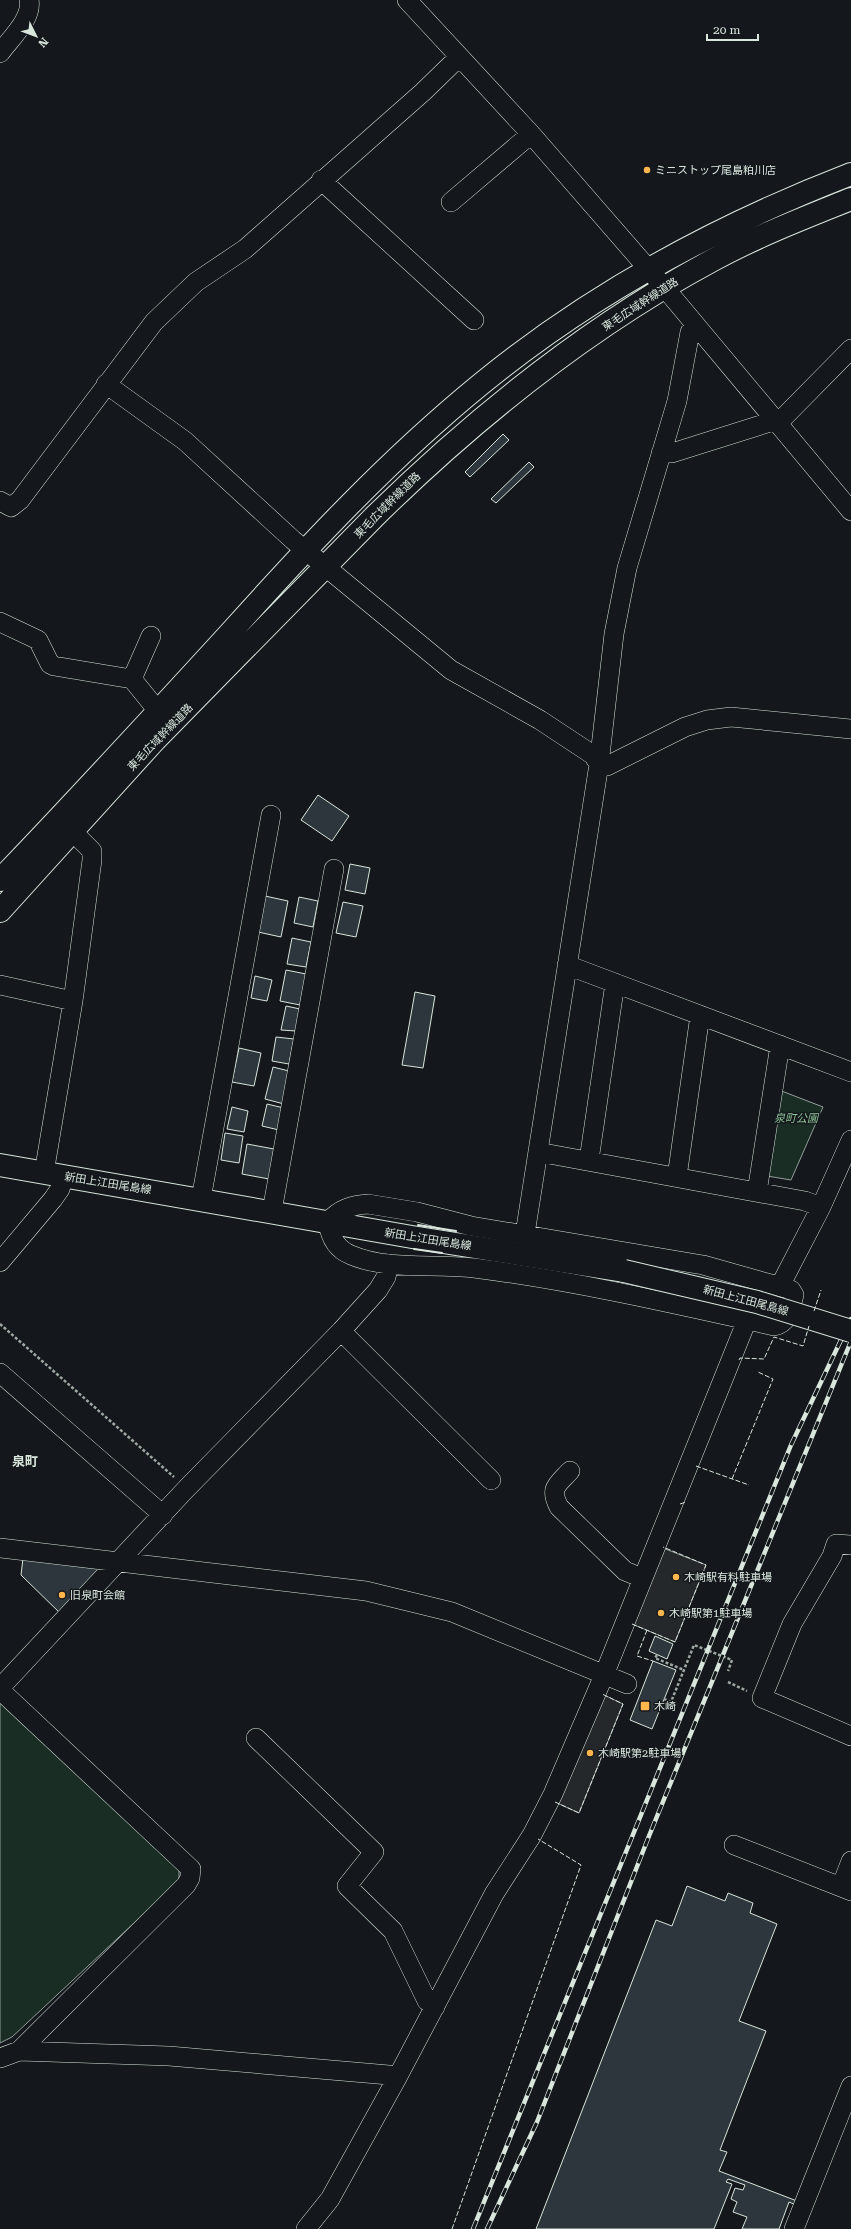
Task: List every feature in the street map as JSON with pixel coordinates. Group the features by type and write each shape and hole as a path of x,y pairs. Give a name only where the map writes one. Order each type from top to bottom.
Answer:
{"main road":[{"name":"東毛広域幹線道路","path":"0,880 158,711 305,550 418,437 483,382 559,326 648,270 698,242 753,215 851,174"},
{"name":"東毛広域幹線道路","path":"0,911 155,740 410,482 496,406 564,354 664,287 745,244 851,199"},
{"path":"229,633 245,626 268,609 305,570 325,567"},
{"name":"新田上江田尾島線","path":"0,1165 272,1211 328,1222 624,1271 758,1302 851,1331"}],"street":[{"path":"0,53 27,16 30,0"},
{"path":"407,0 531,134 664,287 851,511"},
{"path":"0,501 12,507 20,500 154,322 196,282 245,249 321,180 423,92 459,57"},
{"path":"451,202 531,134"},
{"path":"321,180 474,320"},
{"path":"525,1234 599,764 614,634 627,568 677,401 690,332 696,326"},
{"path":"661,453 672,453 783,418 851,349"},
{"path":"106,384 185,441 305,550 451,670 540,720 593,755 599,764 607,766 685,727 707,720 731,717 851,728"},
{"path":"0,622 38,640 50,664 54,666 132,680 158,711"},
{"path":"132,680 151,636"},
{"path":"200,1199 271,815"},
{"path":"0,1262 54,1200 60,1189 54,1174 73,1001 92,851 72,831"},
{"path":"272,1211 334,869"},
{"path":"567,965 851,1072"},
{"path":"589,1160 615,983"},
{"path":"0,985 73,1001"},
{"path":"677,1178 700,1015"},
{"path":"757,1192 780,1045"},
{"path":"780,1286 821,1207 851,1140"},
{"path":"538,1152 589,1160 677,1178 805,1201 821,1207"},
{"path":"358,1205 382,1206 417,1212 471,1226 703,1265 780,1286 791,1290 794,1295 786,1319 781,1325 774,1326 657,1300 473,1268 390,1264 365,1260 340,1249 329,1234 328,1222 338,1212 358,1205"},
{"path":"19,2051 186,1885 190,1878 191,1869 0,1689 187,1488 341,1331 378,1290 386,1277 390,1264"},
{"path":"306,2229 330,2199 398,2078 494,1894 532,1835 553,1794 604,1675 747,1320"},
{"path":"341,1331 491,1480"},
{"path":"0,1373 163,1515"},
{"path":"570,1471 555,1487 553,1496 559,1507 625,1571 642,1578"},
{"path":"851,1545 836,1544 832,1556 792,1624 762,1698 851,1736"},
{"path":"0,1548 366,1591 452,1612 627,1684"},
{"path":"256,1738 374,1852 347,1886 393,1932 427,2001 435,2007"},
{"path":"734,1845 846,1889 851,1861"},
{"path":"0,2058 19,2051 169,2056 389,2075 398,2078"},
{"path":"794,2229 851,2086"}],"path":[{"path":"0,1324 187,1488"},
{"path":"664,1699 671,1702 694,1645 732,1660 728,1671"},
{"path":"657,1655 655,1658 684,1670"}],"green space":[{"name":"泉町公園","path":"779,1090 823,1107 791,1180 767,1176"},
{"path":"0,1698 179,1868 179,1881 12,2037 0,2043"}],"shaded area":[{"path":"663,1548 706,1565 675,1642 632,1624"},
{"name":"木崎駅第2駐車場","path":"602,1694 623,1704 579,1813 555,1802"}],"building":[{"path":"503,434 509,440 470,477 465,472"},
{"path":"529,462 534,467 496,503 491,499"},
{"path":"318,795 349,816 332,841 301,820"},
{"path":"350,864 370,868 365,894 345,890"},
{"path":"265,896 288,901 281,937 258,932"},
{"path":"299,897 318,901 313,927 294,923"},
{"path":"343,902 363,906 356,937 336,933"},
{"path":"292,938 311,942 306,967 287,964"},
{"path":"286,970 306,974 300,1005 280,1001"},
{"path":"255,976 272,980 267,1001 251,998"},
{"path":"415,992 435,996 423,1068 402,1065"},
{"path":"286,1006 300,1009 296,1031 281,1030"},
{"path":"276,1037 294,1039 289,1064 272,1061"},
{"path":"239,1048 261,1053 254,1086 232,1082"},
{"path":"273,1067 293,1072 284,1104 265,1099"},
{"path":"267,1104 284,1108 279,1130 262,1126"},
{"path":"232,1107 248,1111 244,1132 227,1129"},
{"path":"225,1133 243,1136 239,1163 221,1160"},
{"path":"247,1144 274,1149 269,1179 242,1174"},
{"name":"旧泉町会館","path":"23,1558 108,1568 62,1615 21,1575"},
{"path":"655,1636 673,1644 667,1659 649,1651"},
{"path":"653,1661 676,1670 652,1729 630,1720"},
{"path":"687,1886 725,1901 728,1893 753,1903 750,1913 777,1924 739,2021 766,2031 720,2150 727,2152 719,2171 797,2201 796,2205 789,2202 779,2229 742,2229 747,2217 733,2212 737,2202 731,2199 735,2188 743,2190 745,2185 728,2179 726,2182 732,2184 714,2229 536,2229 656,1920 672,1926"}],"railway":[{"path":"473,2229 791,1445 851,1319"},
{"path":"487,2229 537,2122 649,1836 851,1341"}],"fence":[{"path":"814,1311 821,1290"},
{"path":"739,1360 740,1358 764,1359 774,1337 803,1346 809,1326"},
{"path":"732,1479 773,1379 758,1372"},
{"path":"696,1466 749,1485"},
{"path":"680,1504 686,1502"},
{"path":"632,1624 675,1642 706,1565 663,1547"},
{"path":"647,1630 637,1656 653,1661"},
{"path":"555,1802 579,1813 623,1704 602,1694"},
{"path":"452,2229 581,1865 538,1839"}],"wall":[{"path":"418,1225 456,1231"},
{"path":"414,1249 442,1253"}],"place":[{"name":"ミニストップ尾島粕川店","path":"647,170"},
{"name":"木崎駅有料駐車場","path":"676,1577"},
{"name":"旧泉町会館","path":"62,1595"},
{"name":"木崎駅第1駐車場","path":"661,1613"},
{"name":"木崎","path":"645,1706"},
{"name":"木崎駅第2駐車場","path":"590,1753"}],"district":[{"name":"泉町","path":"25,1461"}]}
